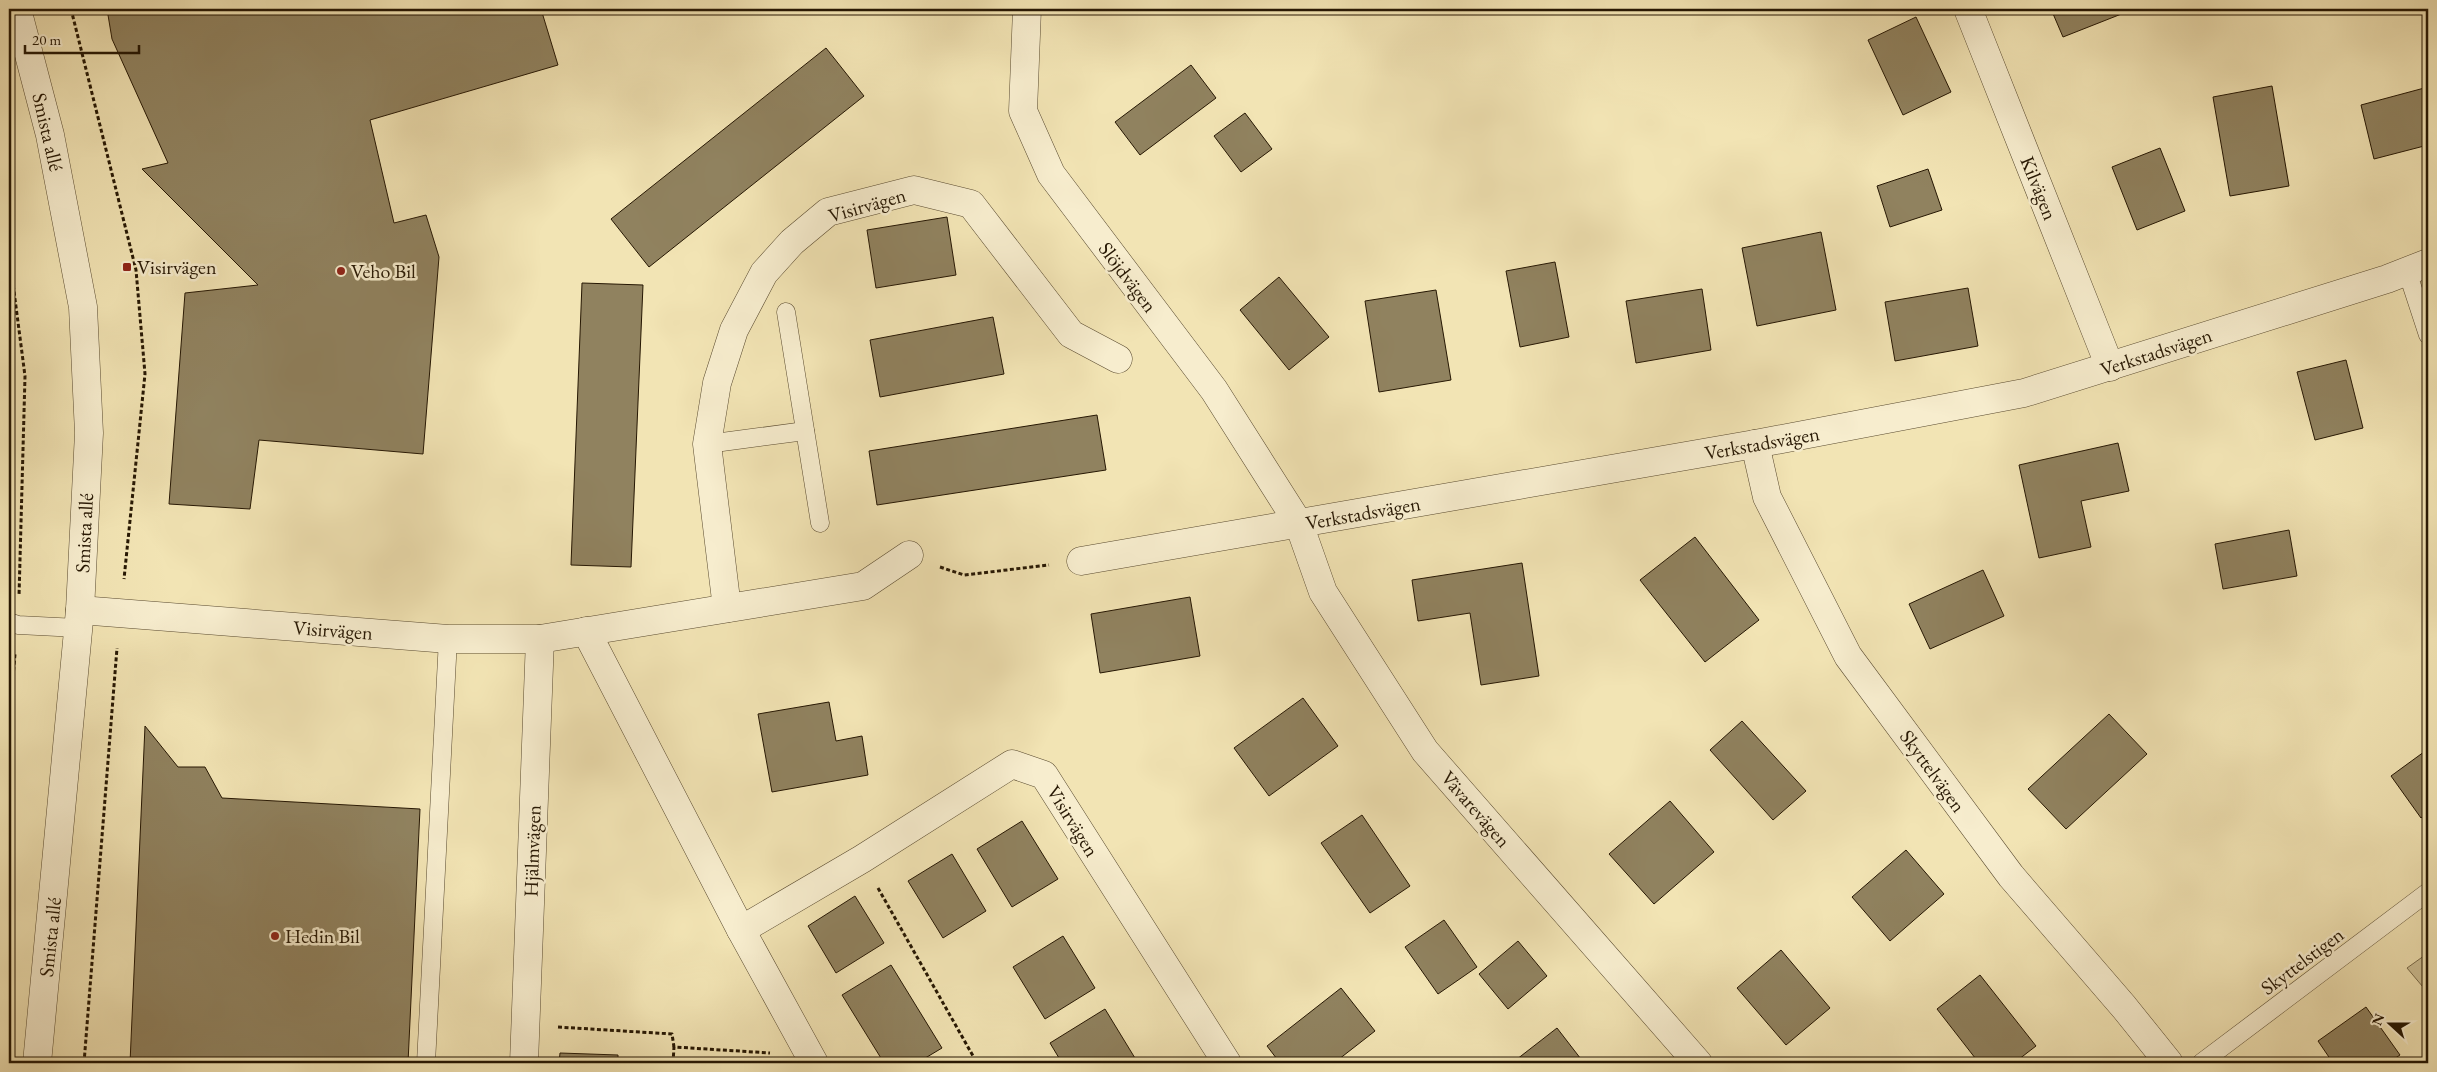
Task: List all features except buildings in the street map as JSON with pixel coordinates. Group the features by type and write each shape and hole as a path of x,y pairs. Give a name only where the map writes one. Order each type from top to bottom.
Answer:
{"street":[{"name":"Smista allé","path":"17,9 50,135 83,307 89,433 79,619 37,1063"},
{"name":"Slöjdvägen","path":"1027,9 1023,111 1051,174 1214,390 1299,524"},
{"name":"Kilvägen","path":"1968,9 2110,367"},
{"name":"Visirvägen","path":"727,608 707,444 716,382 734,330 764,273 792,242 828,212 914,190 971,204 1071,334 1118,359"},
{"name":"Verkstadsvägen","path":"1081,561 1755,444 2024,393 2418,267"},
{"name":"Skyttelvägen","path":"1755,444 1767,497 1848,656 2011,876 2124,1007 2169,1063"},
{"name":"Vävarevägen","path":"1299,524 1323,592 1424,751 1698,1063"},
{"name":"Visirvägen","path":"79,619 448,639 540,639 864,586 909,555"},
{"path":"586,631 741,930 814,1063"},
{"name":"Hjälmvägen","path":"524,1063 540,639"},
{"name":"Visirvägen","path":"741,930 862,859 1012,764 1044,775 1226,1063"}],"lane":[{"path":"2418,267 2428,335"},
{"path":"786,312 820,524"},
{"path":"707,444 805,431"},
{"path":"14,623 79,619"},
{"path":"426,1063 448,639"},
{"name":"Skyttelstigen","path":"2201,1063 2428,892"}],"path":[{"path":"9,253 25,376 9,723"},
{"path":"909,555 964,575 1081,561"},
{"path":"862,859 977,1063"},
{"path":"549,1026 672,1034 674,1063"},
{"path":"674,1047 772,1054"}],"shaded area":[{"path":"2428,953 2428,993 2407,968"}],"place":[{"name":"Visirvägen","path":"127,267"},
{"name":"Veho Bil","path":"341,271"},
{"name":"Hedin Bil","path":"275,936"}]}
